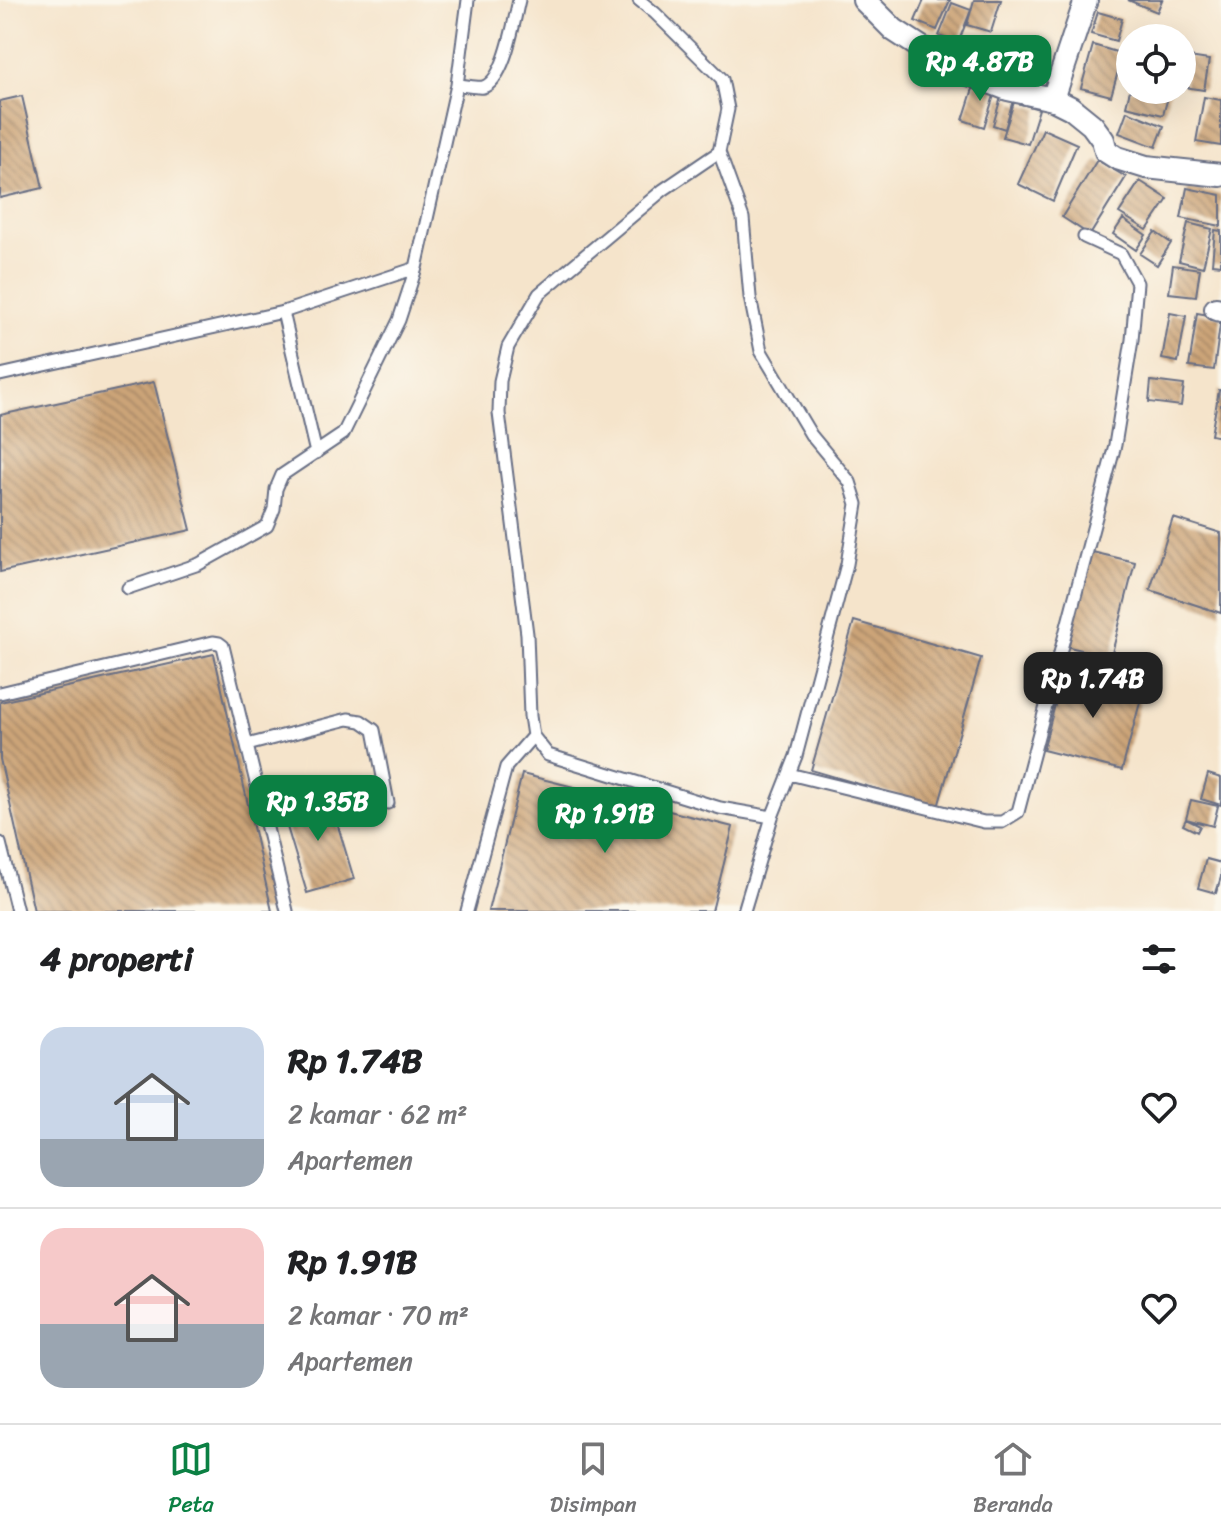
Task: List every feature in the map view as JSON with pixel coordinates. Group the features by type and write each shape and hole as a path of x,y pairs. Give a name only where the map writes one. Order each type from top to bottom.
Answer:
{"street":[{"path":"864,0 894,30 951,67 1008,89 1053,99 1071,108 1092,125 1103,140 1106,151 1117,158 1146,167 1221,175"},
{"path":"1053,99 1086,0"}],"lane":[{"path":"128,588 199,564 267,526 282,475 343,434 399,320 416,268 457,85 468,0"},
{"path":"457,85 482,87 491,83 500,72 519,0"},
{"path":"639,0 722,79 728,109 719,152 743,218 750,297 761,351 811,435 850,482 857,504 847,564 796,756 772,817 744,911"},
{"path":"719,152 663,190 539,294 508,347 500,381 499,413 527,634 533,736 548,755 720,808 772,817"},
{"path":"789,774 984,822 1002,822 1018,812 1115,445 1132,340 1137,283 1121,254 1084,237"},
{"path":"0,375 283,312 416,268"},
{"path":"283,312 316,453"},
{"path":"0,693 213,642 223,646 287,911"},
{"path":"247,745 348,719 361,721 374,730 388,803"},
{"path":"467,911 506,767 533,736"},
{"path":"0,843 17,911"}],"building":[{"path":"924,0 950,0 937,30 915,21"},
{"path":"974,0 1001,0 991,32 967,25"},
{"path":"1128,0 1162,0 1157,12"},
{"path":"952,3 971,10 958,43 939,36"},
{"path":"1098,12 1122,19 1121,24 1116,24 1116,41 1091,34"},
{"path":"1093,45 1116,52 1116,78 1111,96 1081,88"},
{"path":"1196,58 1209,60 1204,90 1196,89"},
{"path":"976,79 997,86 984,127 963,120"},
{"path":"22,96 43,188 0,198 0,101"},
{"path":"1001,97 1013,100 1005,129 993,125"},
{"path":"1204,97 1221,100 1221,146 1196,142"},
{"path":"1014,102 1039,109 1028,144 1003,137"},
{"path":"1126,104 1166,104 1163,115"},
{"path":"1127,111 1164,126 1156,147 1119,133"},
{"path":"1043,129 1077,144 1053,201 1018,184"},
{"path":"1097,160 1126,177 1090,235 1062,217"},
{"path":"1140,181 1168,199 1147,230 1119,213"},
{"path":"1187,188 1221,195 1221,226 1181,218"},
{"path":"1123,219 1146,235 1136,250 1113,234"},
{"path":"1188,223 1212,229 1203,267 1179,261"},
{"path":"1215,230 1221,231 1221,265 1212,264"},
{"path":"1155,232 1171,243 1157,265 1140,254"},
{"path":"1173,265 1200,269 1196,296 1169,293"},
{"path":"1170,313 1186,316 1178,362 1162,359"},
{"path":"1197,313 1221,317 1214,370 1189,367"},
{"path":"1151,381 1184,385 1181,406 1149,402"},
{"path":"154,382 191,530 0,572 0,415"},
{"path":"1221,390 1221,437 1211,435"},
{"path":"1173,518 1221,533 1221,613 1150,590"},
{"path":"1088,551 1135,562 1111,657 1065,646"},
{"path":"854,621 981,658 938,807 811,770"},
{"path":"214,654 272,911 34,911 0,759 0,702"},
{"path":"1064,671 1143,691 1122,770 1043,750"},
{"path":"522,774 733,827 712,911 488,911"},
{"path":"1208,774 1221,778 1221,805 1201,799"},
{"path":"328,793 354,879 307,893 281,807"},
{"path":"1191,800 1218,806 1213,826 1186,819"},
{"path":"1186,819 1200,826 1197,832 1183,825"},
{"path":"1206,859 1221,863 1216,893 1198,888"}]}
